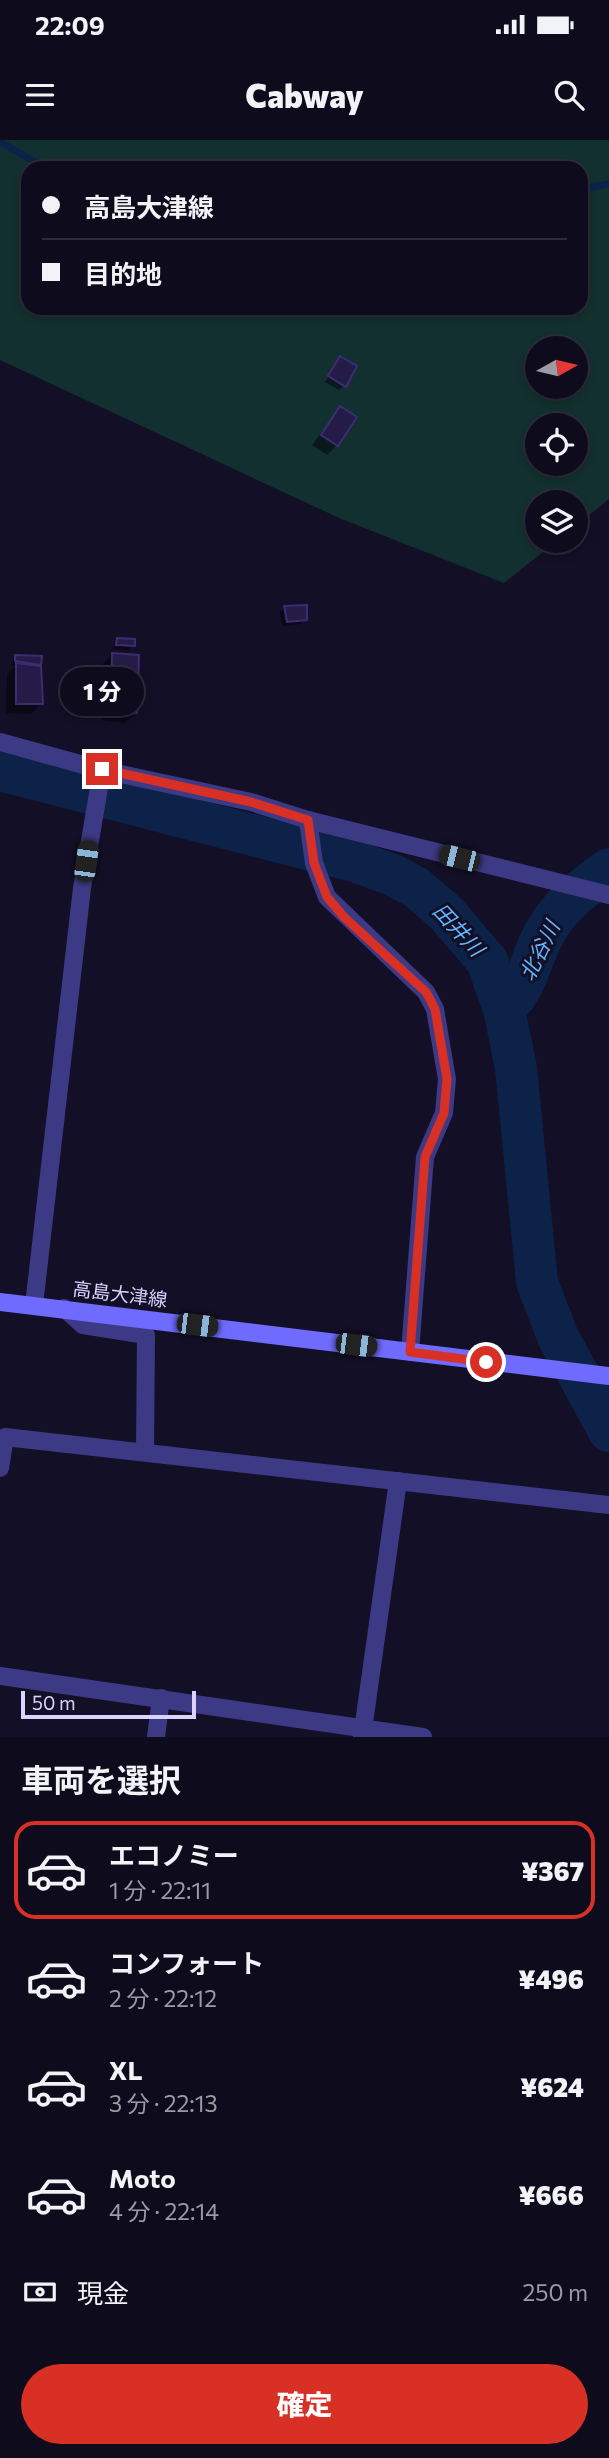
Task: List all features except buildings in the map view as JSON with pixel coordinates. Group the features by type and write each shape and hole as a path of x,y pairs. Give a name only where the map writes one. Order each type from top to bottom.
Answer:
{"main road":[{"name":"高島大津線","path":"0,1302 601,1375"}],"street":[{"path":"0,742 100,775 251,802 309,827 609,895"},
{"path":"34,1305 93,807 100,775"},
{"path":"309,827 314,863 327,897 344,917 426,992 435,1009 447,1079 444,1113 425,1157 410,1352"},
{"path":"64,1308 83,1325 146,1335 145,1452"},
{"path":"0,1468 5,1437 609,1505"},
{"path":"363,1733 398,1481"},
{"path":"0,1676 161,1698 363,1733 423,1737"},
{"path":"156,1737 161,1698"}],"green space":[{"path":"0,140 609,140 609,499 588,516 588,490 525,490 525,553 542,553 504,583 339,518 0,360"}],"waterway":[{"path":"0,142 34,161"},
{"path":"588,188 609,184"},
{"name":"田井川","path":"0,770 354,861 393,875 417,888 447,914 487,961 504,1009 516,1068 537,1282 558,1337 609,1431"},
{"name":"北谷川","path":"504,1009 523,984 542,938 555,917 580,891 609,869"}],"route":[{"path":"102,769 251,802 308,820 314,863 327,897 344,917 426,992 435,1009 447,1079 444,1113 425,1157 410,1352 486,1362"}]}
